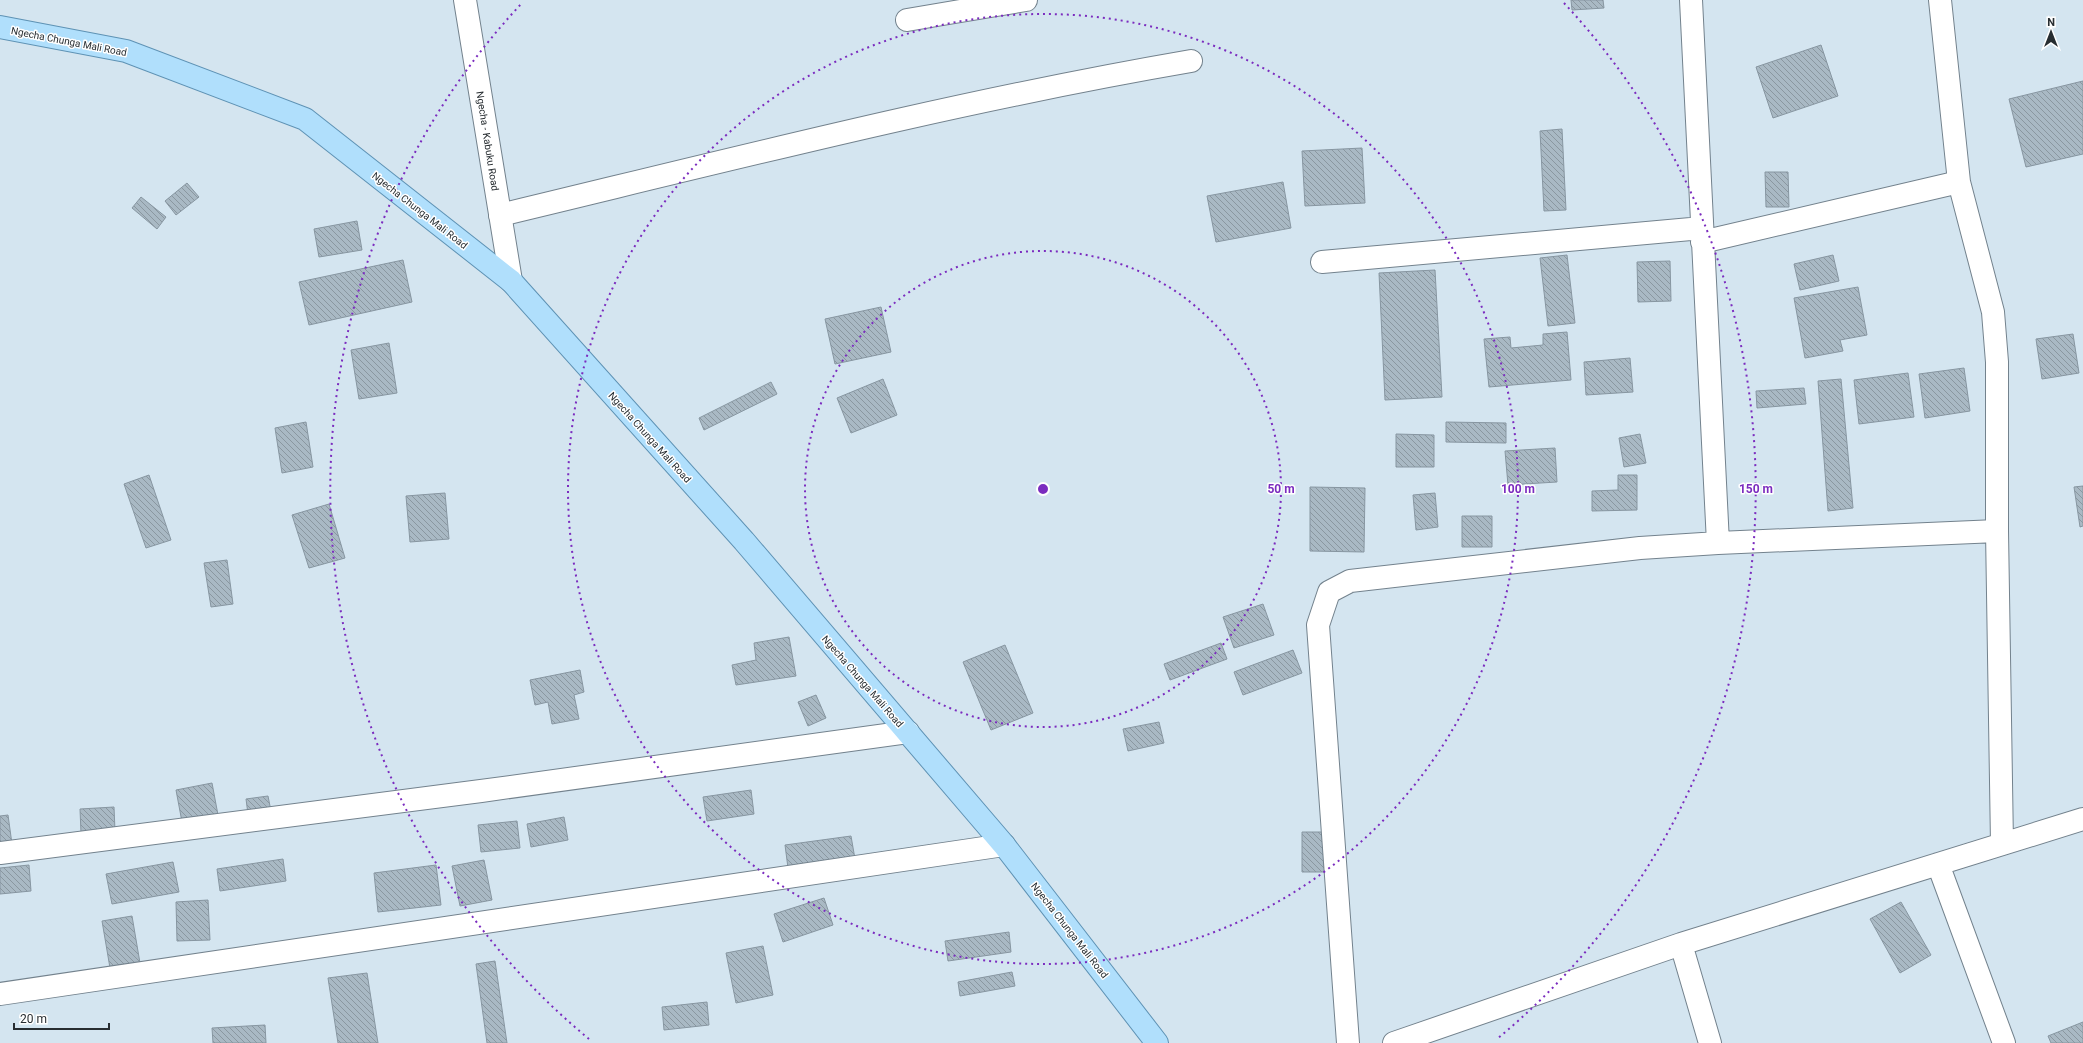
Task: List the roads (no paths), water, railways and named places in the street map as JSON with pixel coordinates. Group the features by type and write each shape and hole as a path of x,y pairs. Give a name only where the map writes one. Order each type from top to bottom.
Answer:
{"main road":[{"name":"Ngecha Chunga Mali Road","path":"0,27 126,51 305,120 511,281 744,541 1004,845 1157,1043"}],"street":[{"name":"Ngecha - Kabuku Road","path":"465,0 511,281"},
{"path":"906,20 1026,0"},
{"path":"1690,0 1718,543"},
{"path":"1940,0 1960,182 1993,312 1996,362 1996,531 2002,844"},
{"path":"500,215 847,133 1079,81 1191,61"},
{"path":"1322,262 1702,235 1960,182"},
{"path":"1348,1043 1318,625 1329,592 1350,581 1391,578 1640,548 1718,543 1996,531"},
{"path":"0,853 481,791 908,732"},
{"path":"1394,1043 1681,944 2083,819"},
{"path":"0,994 1004,845"},
{"path":"1938,864 2004,1043"},
{"path":"1681,944 1710,1043"}]}
